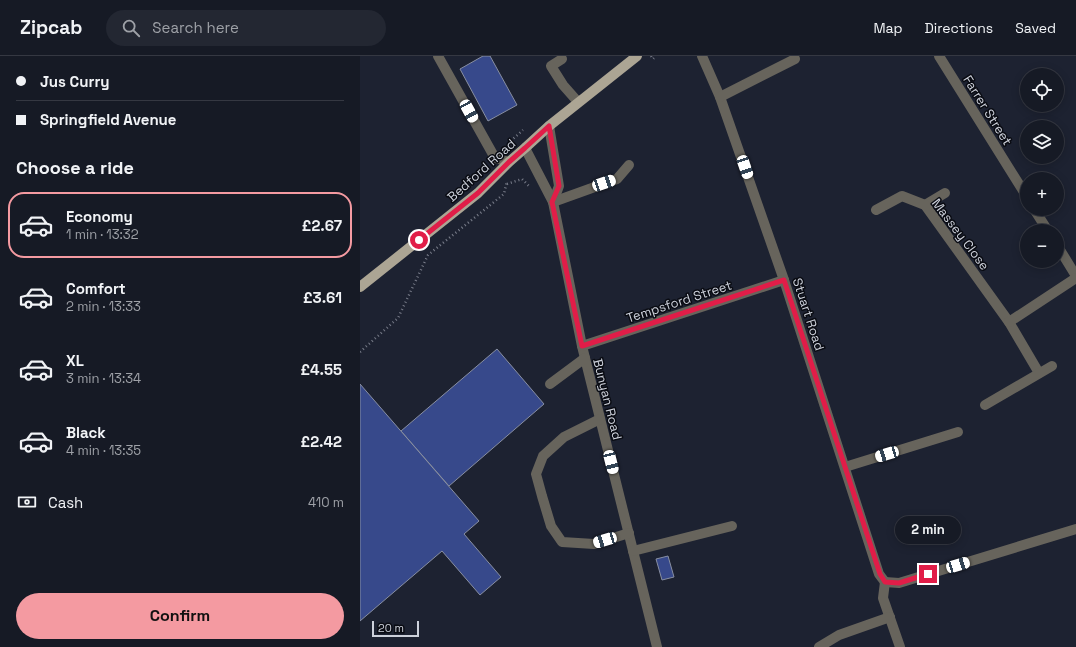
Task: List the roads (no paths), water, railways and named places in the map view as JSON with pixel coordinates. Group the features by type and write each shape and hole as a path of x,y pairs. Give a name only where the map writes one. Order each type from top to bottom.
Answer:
{"main road":[{"name":"Bedford Road","path":"360,287 478,193 509,162 549,126 637,56"}],"street":[{"path":"438,56 495,158 509,162"},
{"name":"Stuart Road","path":"702,56 720,97 784,280 880,574 885,582"},
{"name":"Farrer Street","path":"939,56 1020,186"},
{"path":"562,59 551,66 563,85 578,102"},
{"path":"720,97 794,59"},
{"path":"549,126 559,186 552,202"},
{"name":"Bunyan Road","path":"525,148 552,202 582,346 656,647"},
{"path":"552,202 617,179 628,165"},
{"path":"925,205 945,193"},
{"name":"Massey Close","path":"876,210 902,196 925,205 1009,322 1039,373"},
{"path":"1009,322 1076,277 1064,257"},
{"name":"Tempsford Street","path":"582,346 784,280"},
{"path":"550,384 585,358"},
{"path":"985,406 1052,366"},
{"path":"600,419 564,437 543,456 536,474 551,526 562,542 594,544 629,533"},
{"path":"845,467 958,432"},
{"path":"633,551 732,526"},
{"path":"900,647 883,598 885,582 899,583 1076,529"},
{"path":"819,647 839,635 890,617"}]}
